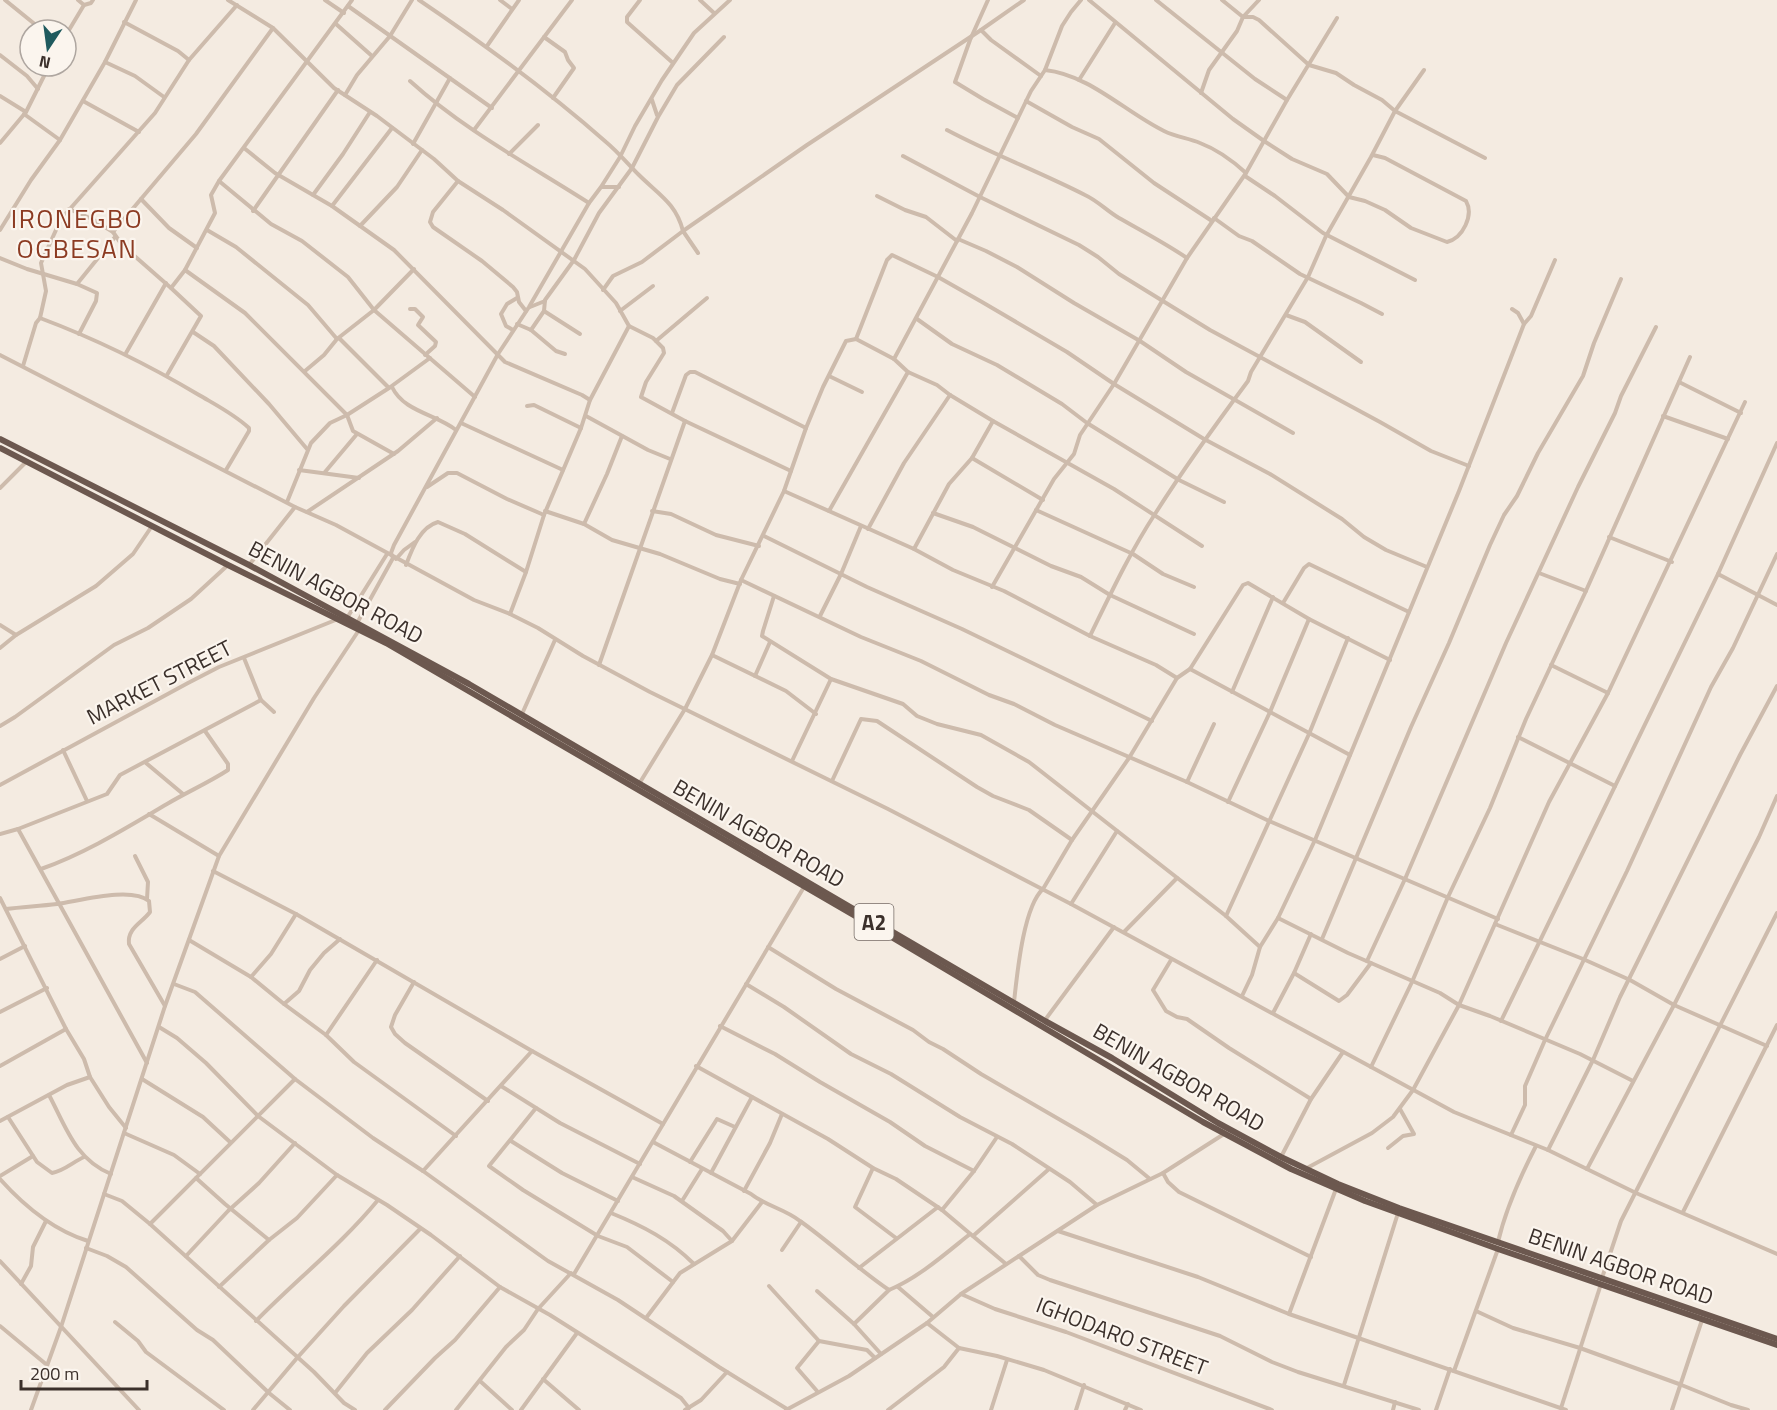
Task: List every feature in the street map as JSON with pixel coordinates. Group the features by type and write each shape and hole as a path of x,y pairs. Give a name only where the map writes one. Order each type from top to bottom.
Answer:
{"highway":[{"name":"BENIN AGBOR ROAD","path":"0,439 249,565 346,620 522,714 1014,1003 1112,1058 1218,1123 1281,1157 1338,1184 1498,1246"},
{"name":"BENIN AGBOR ROAD","path":"0,448 228,565 346,620"},
{"name":"BENIN AGBOR ROAD","path":"357,626 1224,1134 1336,1189 1398,1213 1777,1339"},
{"path":"1107,1065 1112,1058"},
{"name":"BENIN AGBOR ROAD","path":"1602,1281 1777,1344"}],"street":[{"path":"5,0 27,18"},
{"path":"78,0 84,5"},
{"path":"76,18 84,5 93,0"},
{"path":"0,230 31,180 60,140 105,62 136,0"},
{"path":"228,0 273,28 307,63 338,90 422,150 458,181 562,250 585,269 616,303 628,326 656,341 663,348 664,353 640,396 791,471"},
{"path":"325,0 344,13"},
{"path":"171,288 197,248 215,213 211,195 219,181 352,0"},
{"path":"345,95 372,56 390,36 412,0"},
{"path":"419,0 520,71 609,144 669,201 683,231 698,253"},
{"path":"500,0 512,9"},
{"path":"487,46 519,0"},
{"path":"474,130 572,0"},
{"path":"640,0 627,17 627,22 673,63"},
{"path":"700,0 714,13"},
{"path":"31,1410 61,1327 165,1006 219,856 357,626 425,488 474,397 589,203 602,187 634,126 694,33 730,0"},
{"path":"988,0 955,82 1018,118"},
{"path":"603,290 613,276 642,262 825,133 1024,0"},
{"path":"894,359 980,197 1026,101 1045,70 1062,26 1081,0"},
{"path":"1089,0 1201,93 1264,141 1292,159 1327,174 1349,197 1365,201 1384,210 1411,228 1447,242 1452,240 1468,221 1469,206 1466,201 1385,158 1372,154"},
{"path":"1156,0 1266,88 1287,100"},
{"path":"1222,0 1243,17 1253,17 1259,20 1309,65 1336,73 1382,100 1395,111 1485,158"},
{"path":"1201,93 1209,70 1237,32 1243,17 1259,0"},
{"path":"23,366 36,323 40,318 46,291 41,263 46,248 69,209 155,113 189,60 237,5"},
{"path":"348,6 492,108"},
{"path":"992,586 1042,500 1065,463 1074,454 1077,439 1114,384 1187,258 1246,175 1287,100 1337,18"},
{"path":"124,22 178,51 189,60"},
{"path":"1079,80 1116,23"},
{"path":"336,24 372,56"},
{"path":"113,232 196,134 273,28"},
{"path":"981,30 991,40 1041,76"},
{"path":"544,37 565,52 573,68 553,98"},
{"path":"528,309 545,300 574,260 599,213 632,168 658,117 681,80 724,37"},
{"path":"0,55 27,76 38,89"},
{"path":"105,62 135,76 164,97"},
{"path":"1045,70 1079,80 1164,131 1208,147 1236,164 1246,175 1327,234 1415,280"},
{"path":"1090,636 1155,514 1204,439 1248,381 1251,372 1308,278 1327,234 1395,111 1424,70"},
{"path":"1,140 25,113 43,78"},
{"path":"413,144 450,78"},
{"path":"410,81 435,104 509,155 589,203"},
{"path":"253,211 338,90"},
{"path":"0,96 60,140"},
{"path":"652,99 658,117"},
{"path":"83,100 139,132"},
{"path":"1026,101 1099,140 1154,183 1239,236 1252,241 1308,278 1382,314"},
{"path":"313,195 344,154 370,112"},
{"path":"509,155 538,125"},
{"path":"332,206 392,128"},
{"path":"947,130 999,157 1040,172 1097,201 1118,217 1187,258"},
{"path":"244,148 278,175 332,206 394,250 509,365 591,400"},
{"path":"360,226 397,187 422,150"},
{"path":"903,156 980,197 1080,245 1119,274 1162,301 1260,358 1431,452 1469,466"},
{"path":"219,181 271,224 321,254 348,277 374,310 474,397"},
{"path":"458,181 433,212 430,222 433,227 482,261 513,287 517,292 517,298 528,309"},
{"path":"602,187 619,187"},
{"path":"877,196 905,210 926,217 957,240 986,251 1017,267 1140,341 1186,372 1293,433"},
{"path":"141,199 169,228 197,248"},
{"path":"69,209 113,232 122,245 201,316 167,375"},
{"path":"207,230 237,247 308,305 338,339 405,404 447,422 456,430"},
{"path":"77,284 115,237"},
{"path":"856,339 890,255 938,277 1067,352 1114,384 1204,439 1270,474 1342,519 1364,537 1386,550 1427,567"},
{"path":"0,258 94,291 97,296 79,334"},
{"path":"1242,996 1252,975 1260,947 1278,918 1315,840 1469,466 1524,324 1532,316 1556,260"},
{"path":"305,371 338,339 374,310 414,269"},
{"path":"184,270 245,313 305,371 347,416 353,431 394,454"},
{"path":"1322,939 1490,545 1538,453 1583,376 1621,279"},
{"path":"126,353 166,283"},
{"path":"620,311 653,286"},
{"path":"513,330 506,326 501,314 507,304 517,298"},
{"path":"656,341 707,298"},
{"path":"531,330 544,311 545,300"},
{"path":"288,502 307,449 330,423 347,416 390,387 427,356 435,346 436,342 418,325 423,317 415,309 410,309"},
{"path":"1512,309 1518,313 1524,324"},
{"path":"544,311 579,334"},
{"path":"1286,315 1305,322 1361,362"},
{"path":"40,318 126,353 238,418 249,428 225,470"},
{"path":"917,319 952,344 997,364 1179,480 1224,502"},
{"path":"517,324 531,330 556,351 565,354"},
{"path":"510,614 544,513 591,400 628,326"},
{"path":"1294,973 1339,1001 1363,976 1502,654 1621,396 1656,327"},
{"path":"193,332 214,345 307,449"},
{"path":"639,784 685,709 712,655 740,582 784,491 806,428 846,341 856,339 894,359 908,372 937,385 993,421 1114,489 1202,546"},
{"path":"0,355 474,600 510,614 599,665 1071,903 1171,960 1242,996 1454,1112 1548,1150 1636,1193 1777,1254"},
{"path":"1371,1067 1412,982 1448,897 1490,808 1518,737 1690,357"},
{"path":"672,413 686,375 695,372 806,428"},
{"path":"829,511 908,372"},
{"path":"830,376 862,392"},
{"path":"1678,382 1740,413"},
{"path":"868,529 904,463 950,395"},
{"path":"1306,1169 1371,1133 1394,1117 1413,1090 1459,1005 1549,802 1608,693 1672,562 1745,402"},
{"path":"527,406 534,405 581,428"},
{"path":"586,416 670,459"},
{"path":"1663,416 1728,439"},
{"path":"307,512 394,454 437,418"},
{"path":"599,665 685,420"},
{"path":"914,549 950,484 972,458 993,421"},
{"path":"461,423 563,470"},
{"path":"325,472 357,434"},
{"path":"584,524 622,436"},
{"path":"1501,1021 1718,574 1777,443"},
{"path":"972,458 1042,500"},
{"path":"0,488 27,462"},
{"path":"299,470 359,478"},
{"path":"425,488 448,473 457,472 507,499 544,513 584,524 612,540 660,554 720,579 740,582 774,596 1269,821 1448,897 1539,942 1630,980 1674,1005 1767,1046"},
{"path":"784,491 992,586 1090,636 1156,665 1178,678"},
{"path":"249,565 295,507"},
{"path":"1036,510 1133,554 1163,574 1194,587"},
{"path":"652,511 671,514 716,535 759,546"},
{"path":"933,513 973,527 1051,566 1081,577 1110,595 1194,634"},
{"path":"346,620 391,556 404,550 432,524 438,522 465,534 526,572"},
{"path":"0,648 16,635 96,586 133,554 152,526"},
{"path":"819,616 841,574 861,526"},
{"path":"764,536 1152,721"},
{"path":"1609,537 1672,562"},
{"path":"406,565 415,542"},
{"path":"1511,1135 1525,1106 1526,1086 1545,1040 1777,554"},
{"path":"1283,603 1304,568 1309,564 1408,612"},
{"path":"0,726 68,680 114,645 148,628 191,599 228,565"},
{"path":"1539,573 1586,591"},
{"path":"1718,574 1777,605"},
{"path":"1014,1003 1029,917 1034,901 1072,840 1129,758 1178,678 1190,669 1243,585 1248,584 1309,619 1390,660"},
{"path":"774,596 762,636 770,642 831,679 903,704 917,716 937,724 981,735 1029,762 1226,916 1260,947"},
{"path":"1232,692 1273,597"},
{"name":"MARKET STREET","path":"0,785 188,683 338,618"},
{"path":"1228,802 1270,712 1309,619"},
{"path":"0,626 16,635"},
{"path":"1226,916 1309,734 1348,638"},
{"path":"522,714 555,640"},
{"path":"755,676 770,642"},
{"path":"712,655 786,691 816,714"},
{"path":"244,658 261,700 274,712"},
{"path":"1551,665 1608,693"},
{"path":"1190,669 1350,755"},
{"path":"792,761 831,679"},
{"path":"1548,1150 1745,746 1777,686"},
{"path":"0,834 106,794 120,776 261,700"},
{"path":"832,781 861,719 877,721 977,787 1029,810 1072,840"},
{"path":"1187,782 1214,724"},
{"path":"41,869 84,851 120,832 228,770 229,767 205,731"},
{"path":"1518,737 1615,786"},
{"path":"63,750 87,801"},
{"path":"146,763 183,794"},
{"path":"1587,1169 1674,1005 1759,837 1777,796"},
{"path":"149,814 219,856"},
{"path":"18,829 147,1064"},
{"path":"1071,903 1117,831"},
{"path":"135,855 148,882 147,899"},
{"path":"213,871 296,914 532,1052 663,1124"},
{"path":"1124,932 1177,879"},
{"path":"456,1410 506,1347 524,1330 538,1309 572,1274 598,1236 696,1066 804,887"},
{"path":"3,907 58,904 108,895 140,895 147,899 150,912 131,930 129,944 165,1006"},
{"path":"0,898 66,1029 84,1059 90,1077 108,1107 125,1130 174,1155 200,1174"},
{"path":"1058,1231 1198,1277 1289,1314 1564,1409 1580,1348 1621,1221 1777,913"},
{"path":"251,977 271,954 296,914"},
{"path":"1278,918 1440,993 1459,1005 1593,1060 1633,1081"},
{"path":"1045,1021 1114,927"},
{"path":"1273,1013 1311,934"},
{"path":"284,1004 299,991 310,970 324,953 340,939"},
{"path":"189,940 251,977 326,1035 354,1062 456,1136"},
{"path":"0,959 25,946"},
{"path":"768,947 836,989 913,1030 981,1074 1108,1148 1150,1179"},
{"path":"326,1035 377,960"},
{"path":"1171,960 1153,990 1166,1011 1187,1019 1311,1099"},
{"path":"414,982 390,1027 405,1043 488,1101"},
{"path":"174,984 195,992 295,1079 373,1138 423,1170 548,1261 646,1318 787,1409 849,1376 875,1359 927,1323 961,1294 1097,1205 1163,1173 1224,1134"},
{"path":"746,984 801,1018 851,1054 891,1074 1070,1182 1097,1205"},
{"path":"0,1012 47,988"},
{"path":"1683,1212 1777,1025"},
{"path":"720,1026 775,1054 890,1122 924,1146 974,1171"},
{"path":"159,1027 177,1038 206,1063 258,1116 337,1175 460,1256 500,1287 681,1398 687,1409 700,1400 727,1372"},
{"path":"0,1066 66,1029"},
{"path":"423,1170 532,1052"},
{"path":"1281,1157 1311,1099 1343,1052"},
{"path":"696,1066 896,1179 940,1209 1006,1264"},
{"path":"0,1121 49,1095 90,1077"},
{"path":"142,1079 203,1117 230,1142"},
{"path":"150,1224 295,1079"},
{"path":"501,1086 536,1108 640,1164"},
{"path":"49,1095 84,1157 96,1168 111,1174"},
{"path":"711,1173 752,1097"},
{"path":"536,1108 489,1167 598,1236 627,1247 673,1282"},
{"path":"1388,1149 1402,1136 1414,1134 1400,1109"},
{"path":"744,1191 783,1114"},
{"path":"8,1117 37,1162 52,1173 84,1157"},
{"path":"690,1162 717,1119 735,1126"},
{"path":"859,1268 897,1238 940,1209 974,1171 997,1137"},
{"path":"511,1141 562,1173 618,1201"},
{"path":"652,1142 762,1202 783,1209 889,1290"},
{"path":"186,1257 295,1143"},
{"path":"1436,1410 1476,1311 1498,1246 1503,1223 1520,1177 1536,1146"},
{"path":"33,1156 0,1178 16,1198 54,1227 88,1241"},
{"path":"682,1201 702,1168"},
{"path":"873,1168 855,1207 897,1238"},
{"path":"854,1324 889,1290 898,1287 971,1235 1049,1169"},
{"path":"1163,1173 1168,1182 1179,1192 1311,1257"},
{"path":"219,1287 269,1240 297,1218 337,1175"},
{"path":"632,1177 682,1201 723,1231 732,1241"},
{"path":"196,1178 269,1240"},
{"path":"1289,1314 1336,1189"},
{"path":"104,1194 122,1201 150,1224 344,1403 355,1410"},
{"path":"256,1321 286,1289 360,1222 378,1200"},
{"path":"646,1318 680,1273 732,1241 762,1202"},
{"path":"611,1213 642,1226 662,1238 678,1248 694,1264"},
{"path":"1344,1386 1372,1289 1398,1213"},
{"path":"21,1284 31,1266 33,1247 46,1221"},
{"path":"782,1250 801,1222"},
{"path":"253,1410 297,1358 420,1229"},
{"path":"86,1248 126,1267 189,1323 213,1340 290,1410"},
{"path":"335,1393 367,1353 412,1310 460,1256"},
{"path":"1019,1256 1038,1275 1211,1333 1298,1372 1419,1410"},
{"path":"0,1261 134,1408 139,1410"},
{"path":"769,1286 819,1341 867,1350 875,1359"},
{"path":"385,1410 455,1340 500,1287"},
{"path":"898,1287 933,1317"},
{"path":"817,1291 854,1324 881,1354"},
{"name":"IGHODARO STREET","path":"961,1294 995,1309 1066,1332 1272,1410"},
{"path":"1476,1311 1513,1328 1580,1348 1748,1410"},
{"path":"1672,1410 1703,1319"},
{"path":"115,1322 138,1341 146,1352 224,1410"},
{"path":"927,1323 959,1348 1044,1370 1142,1410"},
{"path":"0,1326 47,1365"},
{"path":"521,1410 577,1333"},
{"path":"817,1391 797,1368 819,1341"},
{"path":"888,1410 944,1367 959,1348"},
{"path":"991,1410 1007,1360"},
{"path":"543,1379 579,1410"},
{"path":"480,1381 512,1410"},
{"path":"1076,1410 1084,1385"},
{"path":"1393,1410 1395,1402"},
{"path":"1125,1410 1128,1404"}],"district":[{"name":"IRONEGBO OGBESAN","path":"77,233"}]}
